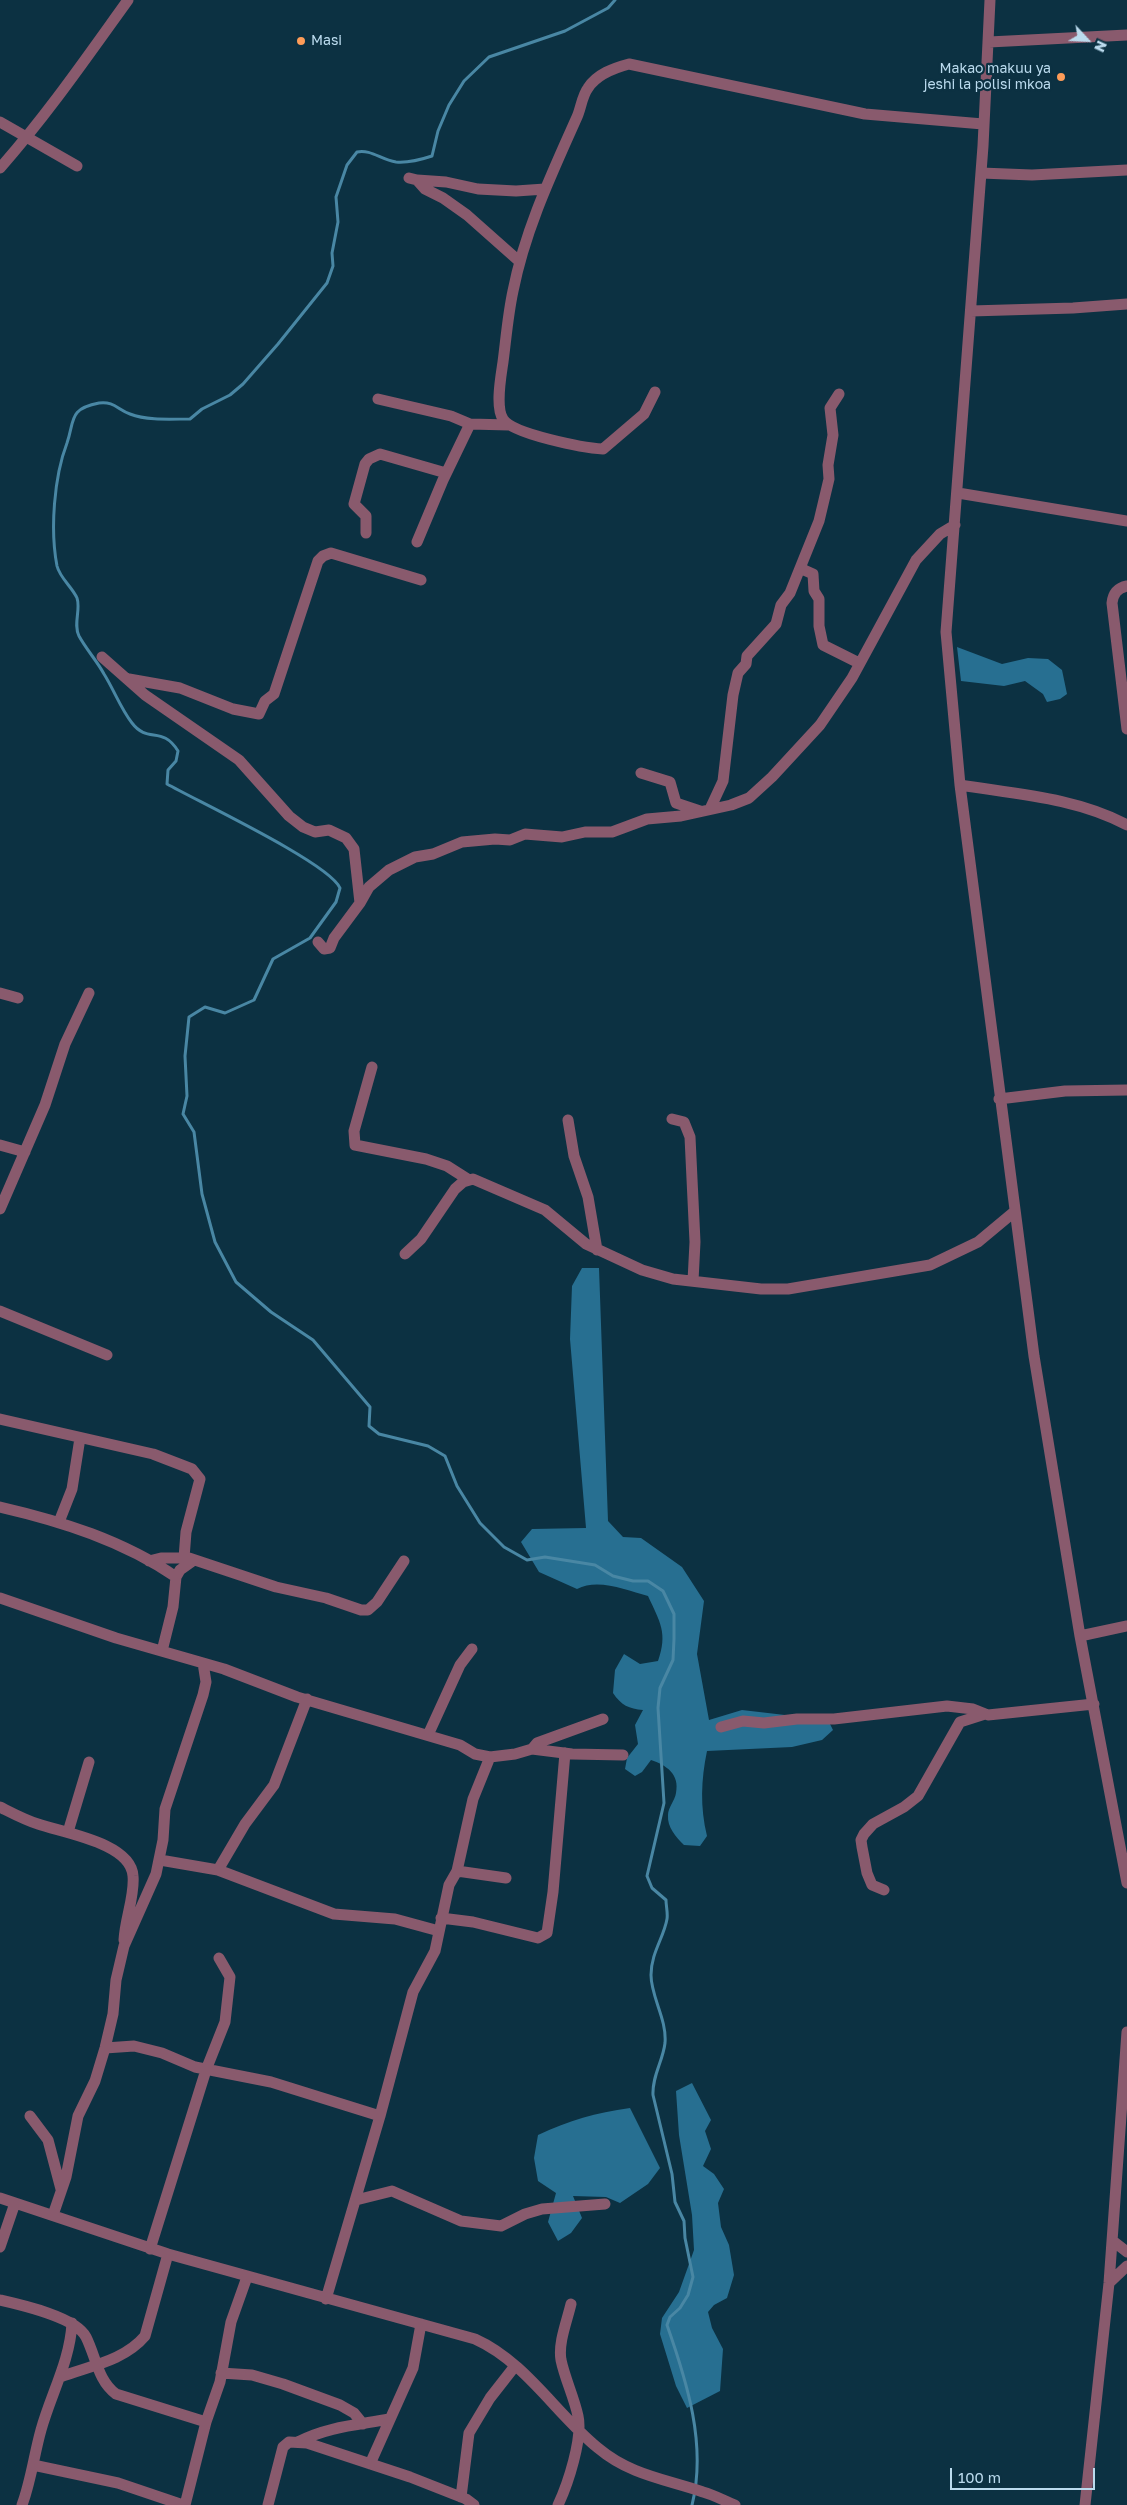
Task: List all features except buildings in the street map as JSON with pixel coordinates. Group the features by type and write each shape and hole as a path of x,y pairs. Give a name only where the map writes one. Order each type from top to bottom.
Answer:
{"street":[{"path":"0,168 27,137 128,0"},
{"path":"990,0 981,173 946,632 960,785 999,1099 1034,1356 1080,1636 1127,1883"},
{"path":"989,42 1127,35"},
{"path":"509,425 500,412 500,382 513,291 520,262 544,189 578,114 586,90 594,80 607,72 629,64 865,114 983,124"},
{"path":"0,122 77,166"},
{"path":"981,173 1032,176 1127,170"},
{"path":"520,262 467,215 443,198 425,189 413,179 446,182 478,189 516,192 544,189"},
{"path":"971,311 1073,308 1127,304"},
{"path":"378,399 451,416 470,424 509,425 583,448 603,450 644,414 655,392"},
{"path":"706,810 722,781 733,695 738,673 746,664 747,656 776,624 781,605 790,593 822,512 829,479 828,465 833,435 830,408 839,394"},
{"path":"417,542 446,473 470,424"},
{"path":"366,533 367,518 354,504 369,459 380,454 446,473"},
{"path":"958,493 1127,521"},
{"path":"318,942 324,949 330,948 334,938 360,903 369,887 389,870 415,858 433,854 462,842 496,839 510,840 525,834 562,837 585,832 602,834 646,819 673,818 742,802 772,777 820,726 842,694 916,560 940,534 955,526"},
{"path":"130,679 180,688 233,709 258,714 265,700 274,694 318,561 323,556 331,553 421,580"},
{"path":"801,566 814,577 814,591 819,599 819,626 823,645 859,663"},
{"path":"1127,586 1118,590 1113,596 1112,604 1127,729"},
{"path":"102,657 130,679 145,695 239,760 289,816 303,827 315,832 329,830 346,838 354,849 360,903"},
{"path":"641,773 670,782 676,802 706,810"},
{"path":"960,785 1070,804 1094,810 1127,825"},
{"path":"0,993 18,998"},
{"path":"0,1209 45,1105 65,1044 89,993"},
{"path":"372,1068 354,1131 355,1145 426,1159 447,1166 469,1180 545,1210 586,1244 597,1250 642,1270 673,1279 754,1288 788,1289 903,1271 930,1265 978,1242 1014,1212"},
{"path":"999,1099 1065,1091 1127,1090"},
{"path":"672,1119 684,1122 690,1137 695,1242 693,1281"},
{"path":"568,1120 574,1156 588,1197 597,1250"},
{"path":"0,1145 25,1152"},
{"path":"405,1254 421,1239 455,1189 469,1180"},
{"path":"0,1311 107,1355"},
{"path":"0,1419 153,1454 182,1464 197,1472 200,1479 199,1491 186,1532 189,1559 176,1577 173,1607 162,1651"},
{"path":"60,1522 72,1489 80,1438"},
{"path":"0,1507 60,1522 149,1561 176,1577"},
{"path":"149,1561 161,1558 189,1559 276,1587 326,1598 361,1610 368,1610 377,1602 404,1561"},
{"path":"0,1598 116,1638 203,1663 307,1700 428,1736 490,1757 515,1754 532,1749 564,1753 623,1755"},
{"path":"1080,1636 1127,1626"},
{"path":"428,1736 460,1665 472,1649"},
{"path":"53,2215 61,2191 78,2116 95,2081 105,2048 113,2014 116,1980 124,1946 160,1860 165,1809 204,1695 206,1682 203,1663"},
{"path":"218,1870 245,1824 274,1785 307,1700"},
{"path":"884,1890 872,1885 867,1872 861,1840 873,1824 904,1807 918,1796 960,1722 985,1714 1094,1704"},
{"path":"721,1727 743,1721 764,1723 790,1720 834,1719 947,1706 973,1708 985,1714"},
{"path":"532,1749 537,1743 603,1719"},
{"path":"442,1918 463,1920 538,1938 547,1933 553,1892 564,1753"},
{"path":"326,2299 380,2116 413,1992 435,1951 449,1885 457,1871 473,1799 490,1757"},
{"path":"68,1832 89,1762"},
{"path":"0,1807 36,1824 68,1832 120,1852 128,1859 132,1867 133,1884 124,1924 124,1946"},
{"path":"160,1860 218,1870 334,1914 394,1918 439,1931"},
{"path":"457,1871 506,1878"},
{"path":"150,2248 206,2070 225,2022 231,1987 230,1977 219,1958"},
{"path":"1085,2505 1109,2283 1123,2129 1127,2032"},
{"path":"105,2048 134,2046 162,2053 206,2070 271,2082 380,2116"},
{"path":"30,2116 48,2140 61,2191"},
{"path":"356,2200 392,2191 461,2221 501,2226 524,2214 542,2209 605,2204"},
{"path":"0,2198 168,2254 475,2339 488,2345 515,2366 599,2450 638,2474 703,2492 735,2505"},
{"path":"0,2247 15,2203"},
{"path":"1113,2241 1127,2252"},
{"path":"60,2377 98,2366 131,2348 145,2336 168,2254"},
{"path":"1109,2283 1127,2266"},
{"path":"33,2465 118,2483 184,2505 206,2422 217,2395 231,2322 247,2277"},
{"path":"0,2300 72,2323 85,2335 110,2389 116,2394 206,2422"},
{"path":"558,2505 575,2457 580,2432 578,2416 561,2360 562,2343 571,2304"},
{"path":"22,2505 41,2430 69,2348 72,2323"},
{"path":"370,2464 414,2368 421,2324"},
{"path":"461,2497 469,2433 490,2398 515,2366"},
{"path":"222,2373 252,2375 283,2384 340,2405 354,2413 363,2424"},
{"path":"298,2442 326,2430 389,2419"},
{"path":"268,2505 283,2447 289,2442 298,2442 370,2464 461,2497 474,2505"}],"shaded area":[{"path":"957,647 1002,664 1028,658 1048,659 1062,670 1067,694 1060,699 1047,702 1043,694 1025,681 1004,686 961,681"},
{"path":"582,1268 599,1268 608,1521 623,1537 641,1538 682,1567 704,1601 697,1654 709,1720 742,1710 828,1720 833,1730 822,1740 792,1747 707,1751 702,1793 703,1815 707,1836 700,1846 684,1845 671,1828 668,1812 677,1786 671,1771 651,1760 642,1772 635,1776 625,1769 627,1758 638,1744 635,1725 643,1710 626,1706 613,1693 615,1670 624,1654 640,1664 658,1661 662,1643 661,1628 648,1596 603,1585 585,1586 577,1589 539,1572 521,1542 532,1529 586,1528 570,1339 572,1286"},
{"path":"692,2083 711,2120 705,2131 711,2149 703,2166 714,2174 724,2189 718,2203 721,2227 729,2245 734,2275 727,2298 714,2305 708,2312 712,2328 723,2349 720,2391 687,2408 676,2386 660,2334 662,2318 679,2292 694,2250 692,2215 679,2135 676,2091"},
{"path":"630,2108 660,2168 648,2184 620,2203 606,2197 573,2196 582,2218 571,2233 558,2241 548,2222 556,2193 538,2181 534,2158 538,2135 583,2118"}],"waterway":[{"path":"615,0 608,8 565,31 489,57 464,81 449,105 438,131 432,156 414,161 396,162 372,153 357,152 347,165 336,197 338,222 332,253 333,266 327,283 278,344 243,384 230,395 202,409 190,419 144,418 130,414 108,403 89,405 77,412 72,422 56,487 54,536 57,566 77,598 77,631 79,636 108,680 124,712 132,723 144,733 161,736 166,739 178,751 176,761 168,770 167,784 289,849 331,877 340,888 336,902 310,938 273,959 254,1000 225,1013 205,1007 189,1017 185,1056 187,1096 183,1114 194,1132 202,1194 215,1242 236,1282 271,1312 313,1340 370,1407 369,1426 379,1434 428,1446 445,1456 457,1486 480,1523 504,1547 527,1560 545,1557 595,1565 613,1576 633,1581 648,1581 663,1591 674,1614 673,1660 660,1688 658,1708 664,1803 647,1876 652,1888 666,1900 667,1912 665,1926 655,1952 651,1975 653,1992 664,2025 665,2034 664,2050 654,2081 653,2095 672,2174 675,2202 684,2221 685,2238 693,2277 688,2295 680,2308 670,2317 667,2325 688,2391 693,2414 697,2460 692,2505"}],"place":[{"name":"Masi","path":"301,41"},
{"name":"Makao makuu ya jeshi la polisi mkoa","path":"1061,77"}]}
